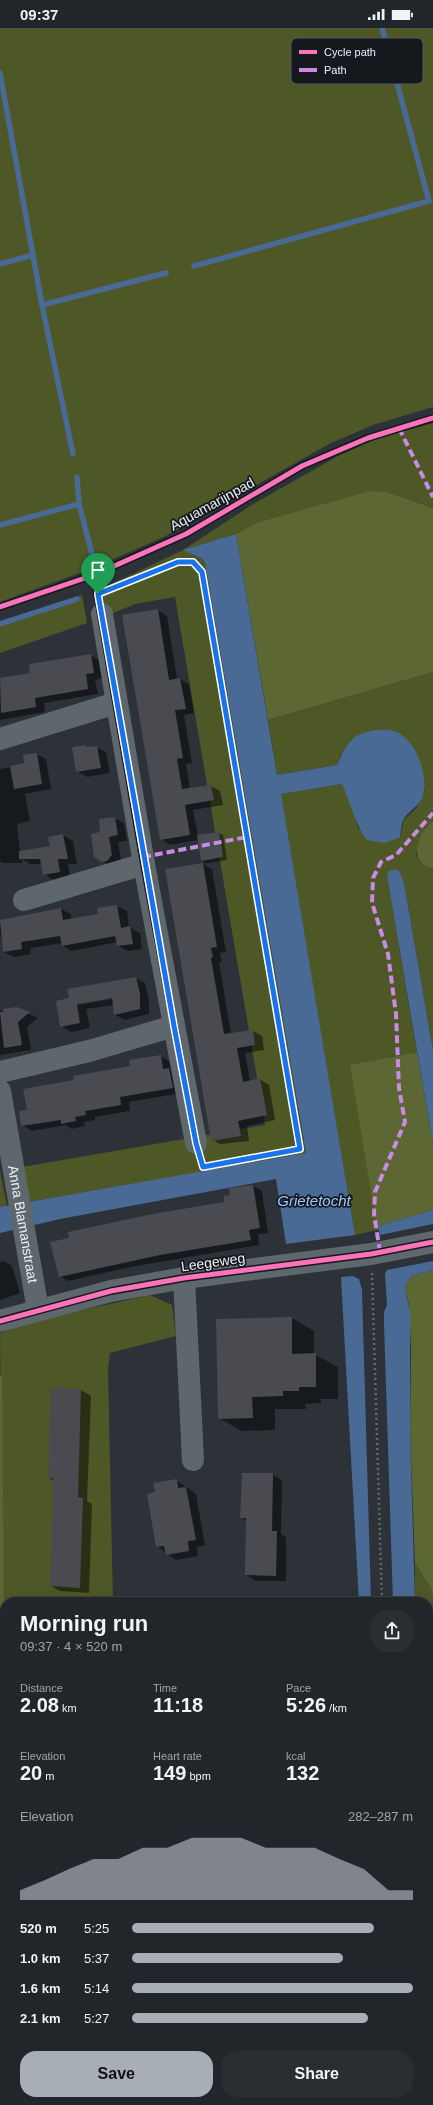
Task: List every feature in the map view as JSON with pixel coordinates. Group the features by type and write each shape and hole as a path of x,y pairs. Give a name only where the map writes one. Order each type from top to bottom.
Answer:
{"street":[{"path":"100,604 144,864 196,1143"},
{"path":"0,739 116,703"},
{"path":"24,900 144,864"},
{"path":"0,1072 89,1051 174,1026"},
{"name":"Anna Blamanstraat","path":"0,1091 28,1244 38,1310"},
{"name":"Leegeweg","path":"0,1321 111,1291 184,1278 371,1254 433,1242"},
{"path":"184,1278 193,1460"}],"path":[{"path":"97,588 100,604 178,562 193,562 202,572 300,1149 203,1167 196,1143"},
{"path":"371,1254 382,1597"}],"green space":[{"path":"0,28 433,28 433,407 373,425 331,443 164,537 91,569 0,602"},
{"path":"433,423 433,508 387,492 256,523 236,534 184,550 201,558 205,562 306,1154 28,1202 22,1167 265,1125 175,597 135,604 106,616 101,589 183,550 253,504 338,456 378,438"},
{"path":"370,491 387,492 433,508 433,672 268,720 236,534 256,523"},
{"path":"82,595 87,623 0,653 0,624"},
{"path":"433,672 433,821 426,827 416,854 423,864 433,869 433,1050 404,883 400,872 387,876 417,1052 351,1065 377,1230 355,1235 280,794 342,784 351,802 358,828 400,837 404,820 417,807 425,791 341,754 337,765 277,775 268,720"},
{"path":"433,821 433,869 425,866 420,861 417,854 417,847 419,840 427,826"},
{"path":"417,1052 433,1144 433,1210 378,1226 379,1230 377,1230 350,1065"},
{"path":"0,1171 7,1206 0,1207"},
{"path":"433,1270 433,1597 431,1588 415,1563 410,1433 411,1350 409,1305 405,1287 411,1276"},
{"path":"150,1295 172,1305 176,1336 110,1353 108,1369 113,1597 3,1597 0,1333 42,1319"},
{"path":"2,1375 4,1597 0,1597 0,1376"},
{"path":"415,1563 431,1588 433,1597 415,1597"}],"water":[{"name":"Grietetocht","path":"236,534 277,775 337,765 346,747 355,737 365,732 385,730 397,732 407,740 416,752 424,775 424,790 422,799 404,819 400,837 385,843 367,840 356,820 342,784 281,794 355,1235 286,1244 276,1179 60,1219 0,1233 0,1207 306,1153 205,562 201,558 183,550"},
{"path":"395,869 400,872 404,883 433,1050 433,1144 387,876 389,871"},
{"path":"433,1210 433,1224 380,1235 378,1226"},
{"path":"433,1261 433,1270 411,1276 405,1287 410,1313 410,1433 415,1597 393,1597 384,1324 384,1312 387,1305 385,1274 387,1270"},
{"path":"353,1276 359,1279 362,1290 371,1597 359,1597 341,1277"}],"building":[{"path":"158,609 169,680 180,678 186,709 175,710 183,758 177,759 182,789 211,785 214,800 185,805 190,835 160,840 122,615"},
{"path":"91,654 94,673 86,674 88,689 35,698 36,707 1,713 0,678 30,673 29,664"},
{"path":"86,745 86,747 97,746 101,768 76,772 72,747"},
{"path":"37,753 42,784 14,789 10,766 24,763 23,755"},
{"path":"115,817 118,835 109,837 112,855 107,861 102,862 94,857 91,834 100,832 99,819"},
{"path":"219,832 223,857 201,861 197,835"},
{"path":"63,834 68,859 58,859 60,872 43,875 40,859 19,859 19,851 50,846 48,837"},
{"path":"203,863 217,947 211,948 213,957 211,958 224,1034 253,1030 255,1045 237,1048 243,1082 260,1078 267,1115 238,1121 241,1136 211,1141 165,869"},
{"path":"117,905 121,928 130,926 133,944 117,946 115,936 62,946 60,936 21,942 22,949 3,952 0,920 61,908 63,920 98,914 97,908"},
{"path":"136,977 140,994 140,1009 114,1015 112,998 77,1004 80,1023 60,1027 56,1001 69,998 67,989"},
{"path":"17,1007 30,1012 18,1022 22,1045 4,1048 0,1012 3,1012 3,1009"},
{"path":"161,1055 163,1069 169,1068 173,1088 120,1097 121,1105 85,1111 86,1115 75,1117 76,1121 61,1124 61,1120 21,1126 19,1111 27,1110 23,1089 74,1080 73,1076 130,1066 129,1060"},
{"path":"253,1185 260,1228 249,1230 251,1240 160,1255 59,1277 50,1242 69,1238 68,1232 153,1214 224,1202 224,1196 230,1195 229,1188"},
{"path":"292,1317 292,1354 316,1353 316,1387 299,1387 299,1391 283,1391 283,1396 252,1397 253,1418 218,1419 216,1319"},
{"path":"51,1388 81,1389 78,1497 83,1498 80,1588 50,1586 53,1478 48,1478"},
{"path":"242,1473 273,1473 272,1531 277,1531 276,1576 245,1575 246,1518 240,1518"},
{"path":"177,1479 178,1488 186,1487 196,1540 188,1541 189,1551 166,1555 164,1546 156,1547 147,1494 155,1492 153,1483"}],"waterway":[{"path":"382,28 385,38"},
{"path":"0,73 42,305 73,454"},
{"path":"194,266 429,201 397,84"},
{"path":"0,264 33,255"},
{"path":"42,305 166,273"},
{"path":"77,477 79,504 93,558"},
{"path":"0,525 79,504"},
{"path":"0,624 77,599"}],"marked path":[{"path":"399,428 433,497"},
{"path":"380,1252 374,1214 375,1192 405,1122 399,1088 396,1014 388,954 372,903 373,878 381,862 396,855 433,813"},
{"path":"143,857 247,837"}],"cycle path":[{"name":"Aquamarijnpad","path":"0,607 94,575 186,534 302,466 368,438 433,418"},
{"path":"94,575 144,864 196,1143"},
{"path":"0,1321 111,1291 184,1278 371,1254 433,1242"}],"route":[{"path":"178,562 193,562 202,572 300,1149 203,1167 196,1143 144,864 98,594 178,562"}]}
